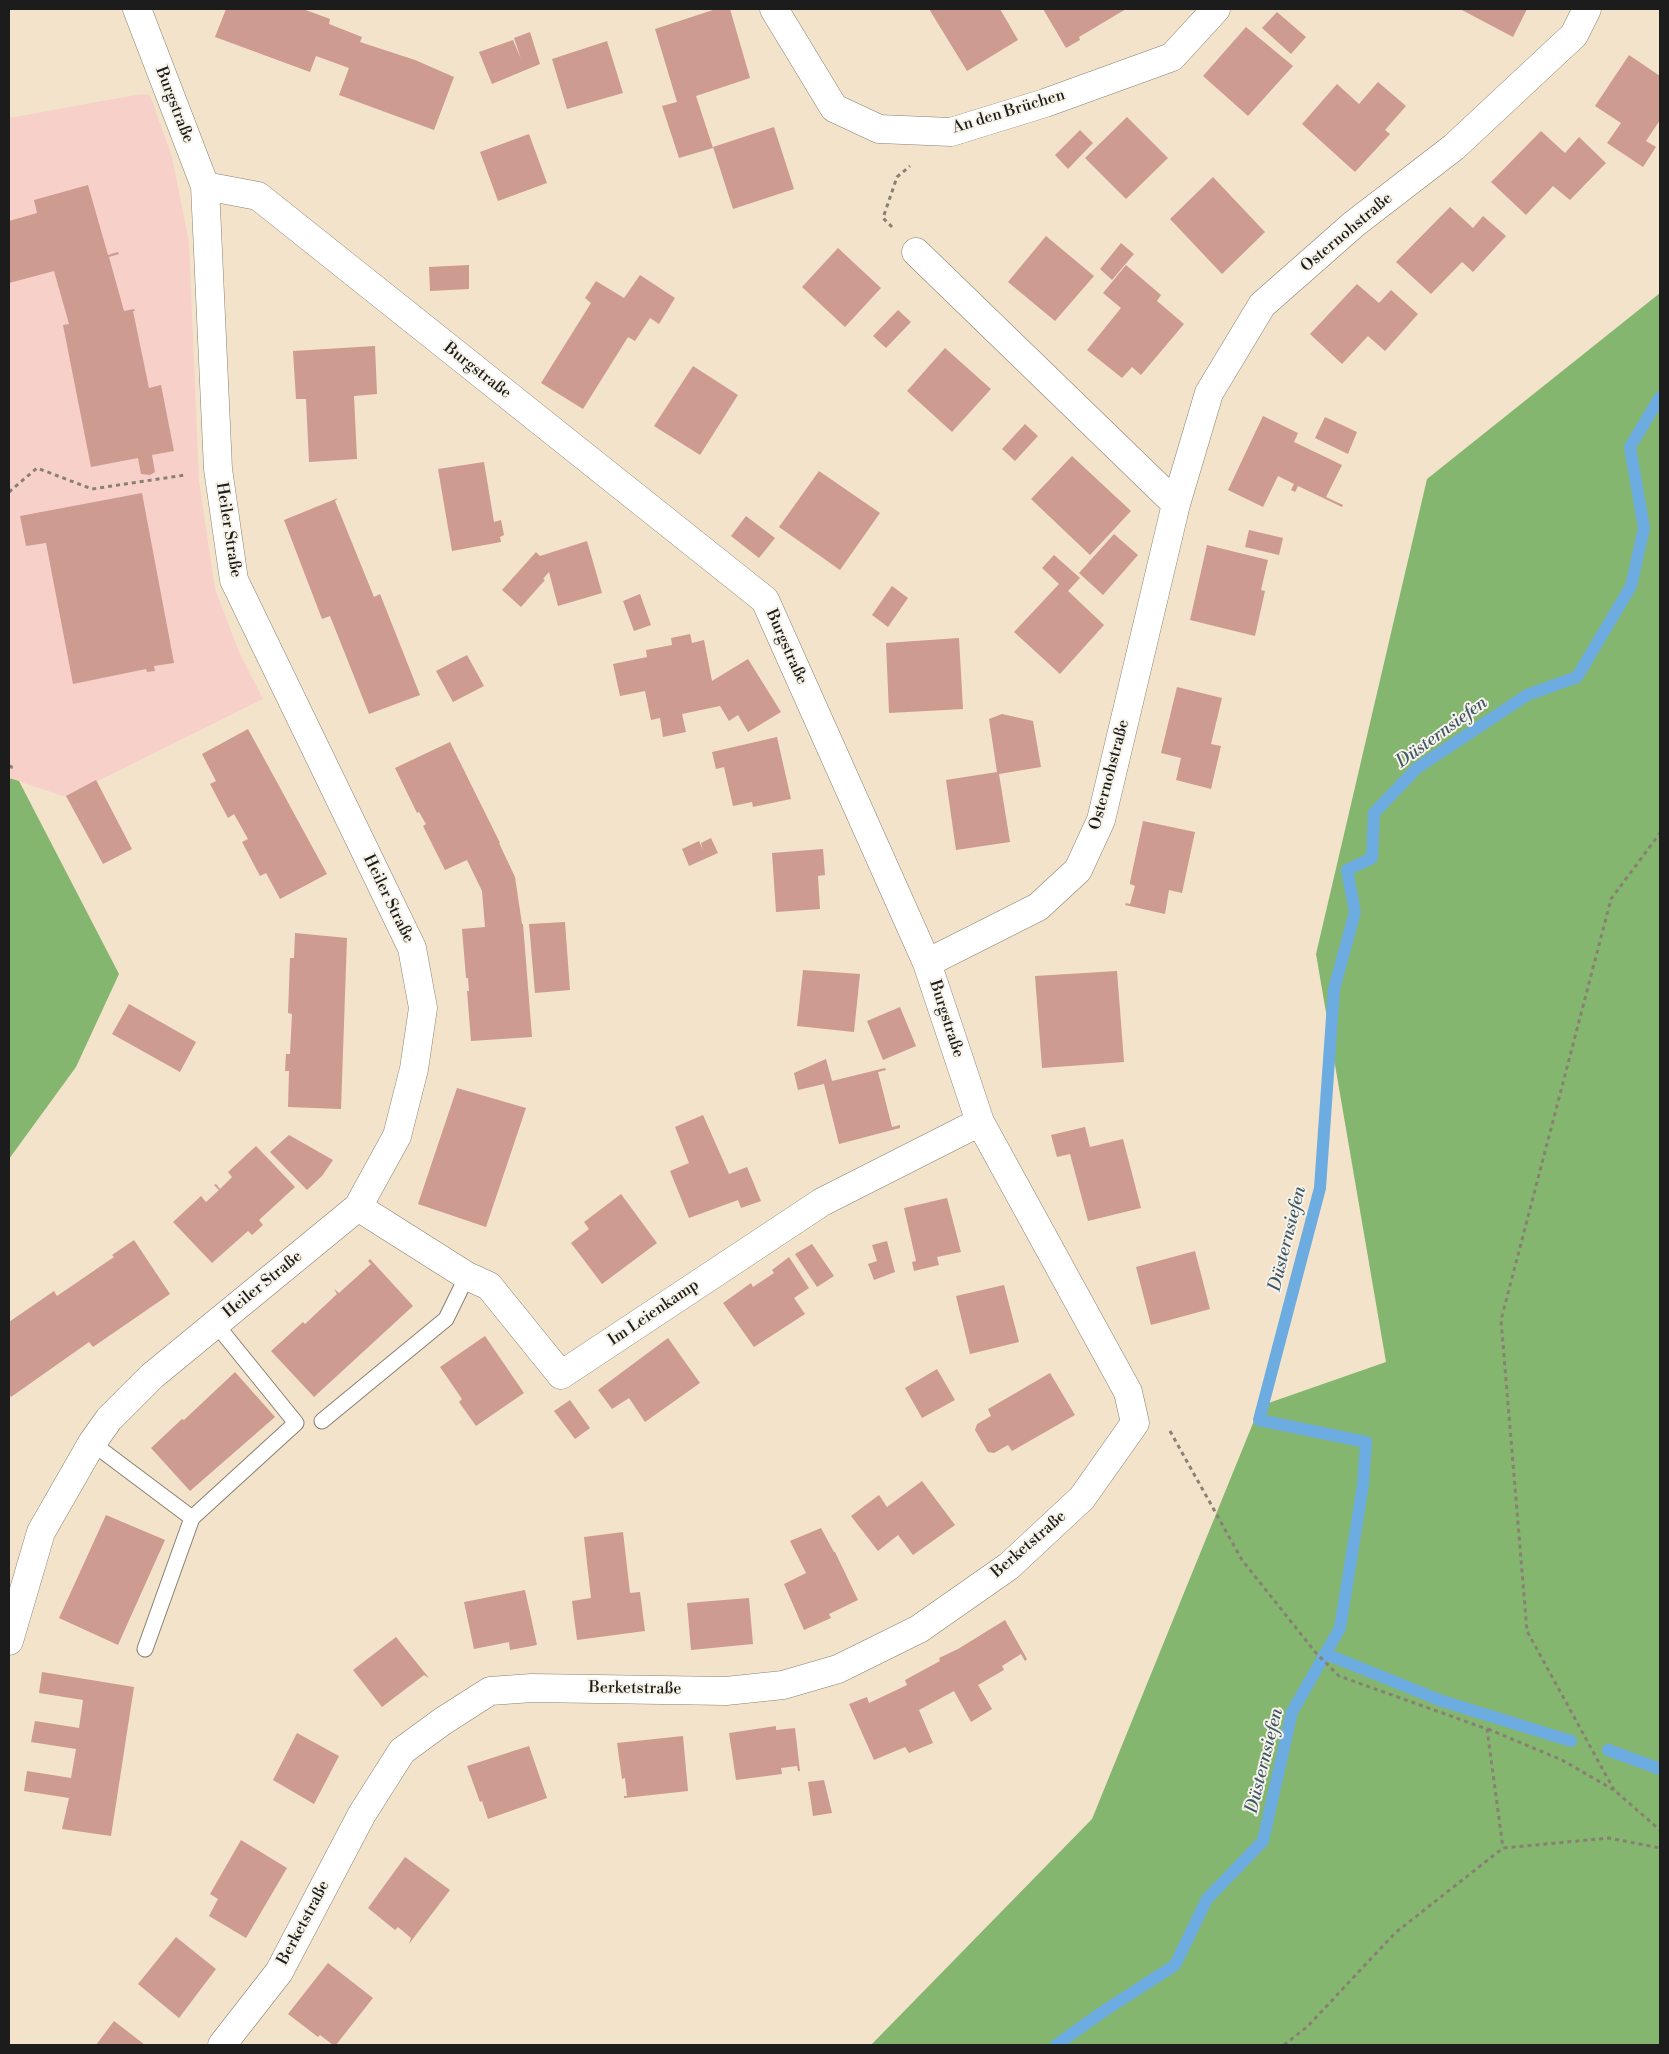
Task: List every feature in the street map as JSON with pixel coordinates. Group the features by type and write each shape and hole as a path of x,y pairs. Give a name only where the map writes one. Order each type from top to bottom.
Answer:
{"street":[{"name":"Burgstraße","path":"138,9 205,186 258,196 765,600 927,963 980,1122 1128,1392 1135,1423"},
{"name":"An den Brüchen","path":"774,9 834,108 880,129 951,132 1045,103 1172,57 1216,9"},
{"name":"Osternohstraße","path":"927,963 1038,906 1078,870 1101,820 1176,504 1209,393 1262,305 1354,224 1454,147 1574,35 1587,9"},
{"name":"Heiler Straße","path":"9,1641 41,1532 92,1443 109,1419 152,1376 358,1207 397,1136 414,1068 423,1008 412,948 234,580 218,469 205,186"},
{"path":"916,252 1176,504"},
{"name":"Im Leienkamp","path":"358,1207 467,1276 489,1286 561,1375 822,1202 980,1122"},
{"name":"Berketstraße","path":"222,2045 279,1972 362,1814 402,1752 443,1722 490,1691 532,1688 726,1691 784,1685 838,1669 919,1629 1009,1566 1082,1498 1135,1423"}],"lane":[{"path":"322,1421 446,1319 467,1276"},
{"path":"145,1649 192,1518 296,1423 215,1323"},
{"path":"92,1443 192,1518"}],"path":[{"path":"916,252 883,218 897,177 951,132"},
{"path":"9,492 37,468 92,489 218,469"},
{"path":"9,766 14,768"},
{"path":"1614,1790 1527,1631 1501,1320 1611,899 1660,833"},
{"path":"1128,1392 1166,1425 1242,1560 1316,1653 1339,1676 1487,1729 1562,1760 1614,1790 1660,1830"},
{"path":"1487,1729 1503,1848"},
{"path":"1284,2045 1308,2026 1395,1933 1503,1848 1610,1838 1660,1848"}],"shaded area":[{"path":"141,94 150,95 172,157 189,242 199,481 215,589 239,652 263,699 66,797 9,778 9,118"}],"green space":[{"path":"1660,293 1660,2045 871,2045 1092,1819 1260,1406 1386,1362 1316,954 1427,479"},
{"path":"9,778 19,781 119,974 76,1067 9,1159"}],"building":[{"path":"226,9 303,9 330,19 329,24 362,37 360,42 415,60 454,77 434,130 339,95 349,68 316,56 310,72 215,37"},
{"path":"716,9 730,9 750,78 696,96 713,148 679,158 662,106 677,102 655,29"},
{"path":"929,9 1000,9 1018,40 967,71"},
{"path":"1043,9 1126,9 1079,37 1080,40 1066,48"},
{"path":"1460,9 1527,9 1513,37"},
{"path":"1277,12 1306,37 1291,54 1262,28"},
{"path":"1246,27 1293,66 1248,116 1203,76"},
{"path":"530,32 540,64 492,84 479,52 513,40 521,59 514,38"},
{"path":"607,41 623,93 567,109 552,59"},
{"path":"1629,55 1660,76 1660,120 1646,141 1656,147 1643,167 1607,143 1621,123 1595,106"},
{"path":"1378,82 1406,106 1385,130 1390,134 1355,172 1302,124 1337,84 1359,104"},
{"path":"1127,117 1168,158 1126,199 1085,158"},
{"path":"774,127 794,189 733,209 713,147"},
{"path":"1080,130 1093,143 1068,169 1055,155"},
{"path":"1541,131 1565,153 1579,137 1606,163 1570,200 1553,186 1526,215 1491,182"},
{"path":"529,134 547,183 498,201 480,152"},
{"path":"1213,177 1265,232 1222,274 1170,219"},
{"path":"88,185 108,255 118,252 119,254 109,257 124,311 134,309 135,311 133,311 149,388 161,385 174,451 152,455 155,472 150,475 141,474 138,458 91,467 63,325 69,324 54,271 9,283 9,221 37,213 34,200"},
{"path":"1450,207 1473,228 1483,216 1506,236 1473,272 1462,262 1431,294 1396,262"},
{"path":"1046,236 1094,276 1055,321 1008,282"},
{"path":"1121,243 1134,254 1112,280 1100,269"},
{"path":"838,248 881,288 845,327 802,287"},
{"path":"469,265 469,289 430,291 429,267"},
{"path":"1126,265 1161,295 1157,301 1184,324 1141,375 1132,367 1122,378 1087,350 1121,308 1103,293"},
{"path":"640,275 675,298 659,324 650,318 635,341 628,337 583,409 541,383 591,303 585,298 596,281 624,298"},
{"path":"1357,284 1379,303 1391,290 1418,314 1385,351 1368,336 1342,364 1310,334"},
{"path":"898,310 911,322 886,348 873,336"},
{"path":"375,346 377,394 354,396 357,459 309,462 306,399 296,399 293,351"},
{"path":"945,348 991,389 952,432 907,391"},
{"path":"693,366 738,395 700,455 654,426"},
{"path":"1263,416 1298,433 1294,442 1342,465 1326,497 1343,505 1342,507 1298,486 1295,492 1291,490 1294,484 1278,476 1263,507 1228,490"},
{"path":"1325,417 1357,432 1348,454 1315,438"},
{"path":"1025,424 1038,436 1015,461 1002,449"},
{"path":"1072,456 1131,511 1090,555 1031,499"},
{"path":"484,462 494,522 501,520 504,535 500,537 501,542 452,551 438,469"},
{"path":"819,471 880,513 840,570 779,527"},
{"path":"142,493 174,663 154,666 155,671 147,672 146,669 73,684 46,543 26,546 20,516"},
{"path":"338,498 335,501 374,597 380,594 420,695 369,714 330,616 322,619 284,520"},
{"path":"746,516 775,538 759,558 731,536"},
{"path":"1249,530 1283,538 1279,555 1245,547"},
{"path":"1114,534 1138,555 1103,595 1079,573"},
{"path":"587,541 602,593 558,606 549,572 543,579 545,580 521,607 502,590 536,552 540,556"},
{"path":"1207,545 1268,560 1261,590 1265,591 1255,636 1190,620"},
{"path":"1054,555 1080,578 1068,591 1104,625 1060,674 1014,632 1059,584 1042,568"},
{"path":"892,586 908,598 888,627 872,615"},
{"path":"640,594 651,625 634,631 623,601"},
{"path":"690,634 692,643 704,640 712,681 748,659 781,712 748,732 738,715 729,721 720,706 682,714 686,732 663,737 660,718 651,720 645,691 620,696 613,664 647,657 646,650 672,645 671,638"},
{"path":"959,638 963,709 889,713 886,643"},
{"path":"467,655 484,686 453,702 436,671"},
{"path":"1177,687 1222,698 1211,744 1221,746 1211,789 1176,780 1181,758 1161,753"},
{"path":"1002,714 1033,721 1041,767 999,774 1010,842 956,850 946,780 997,772 989,719"},
{"path":"248,729 327,874 280,899 266,873 260,876 242,842 248,839 234,814 228,818 210,784 216,781 202,754"},
{"path":"777,737 791,799 753,807 752,802 733,806 724,767 716,769 712,752"},
{"path":"450,742 515,877 523,924 532,1037 471,1041 467,991 469,991 468,978 466,978 462,929 485,927 482,891 467,860 445,870 423,826 426,824 419,812 417,813 395,768"},
{"path":"96,780 132,849 103,864 66,796"},
{"path":"1143,821 1195,832 1182,893 1169,890 1165,914 1125,905 1126,903 1130,904 1135,886 1130,884 1130,882"},
{"path":"711,838 718,853 689,866 682,849 699,841 703,850 701,843"},
{"path":"823,849 825,875 818,876 820,909 776,912 772,853"},
{"path":"565,922 570,990 535,993 529,924"},
{"path":"295,933 347,938 341,1109 288,1107 289,1071 285,1071 286,1054 290,1054 292,1014 288,1013 290,958 294,958"},
{"path":"803,970 860,974 854,1032 797,1026"},
{"path":"1117,971 1124,1062 1042,1068 1035,976"},
{"path":"129,1004 196,1042 180,1072 112,1034"},
{"path":"900,1007 916,1046 883,1060 867,1021"},
{"path":"826,1059 832,1081 885,1068 886,1070 878,1072 892,1127 900,1125 900,1128 839,1144 824,1084 798,1090 794,1073"},
{"path":"457,1088 526,1108 486,1227 418,1204"},
{"path":"703,1115 729,1174 747,1167 761,1201 741,1208 738,1200 689,1218 670,1171 689,1163 675,1127"},
{"path":"1085,1127 1090,1147 1123,1139 1141,1208 1088,1221 1070,1154 1057,1157 1051,1135"},
{"path":"289,1135 333,1160 322,1176 307,1190 270,1152"},
{"path":"256,1146 295,1187 259,1220 263,1225 252,1235 248,1231 212,1263 173,1222 201,1196 206,1202 219,1190 214,1185 216,1184 220,1189 232,1177 228,1172"},
{"path":"621,1194 657,1243 602,1284 571,1243 589,1229 584,1222"},
{"path":"947,1198 961,1252 937,1257 939,1265 914,1271 912,1262 916,1261 904,1208"},
{"path":"134,1240 170,1294 93,1347 89,1342 11,1397 9,1393 9,1322 54,1291 57,1296 114,1257 112,1255"},
{"path":"887,1241 895,1272 874,1280 868,1264 877,1261 872,1245"},
{"path":"812,1244 834,1276 817,1287 795,1254"},
{"path":"1195,1251 1210,1309 1151,1325 1136,1267"},
{"path":"789,1257 809,1288 794,1298 805,1314 754,1347 723,1303 751,1283 753,1287 774,1273 772,1270"},
{"path":"370,1259 413,1306 314,1397 271,1351 303,1322 305,1324 337,1294 334,1289 339,1293 371,1264 368,1261"},
{"path":"1004,1285 1019,1342 970,1354 956,1296"},
{"path":"485,1336 524,1393 476,1426 459,1402 462,1399 440,1367"},
{"path":"668,1338 700,1383 645,1422 629,1398 612,1409 598,1390"},
{"path":"937,1369 955,1400 922,1418 905,1388"},
{"path":"235,1372 275,1417 190,1491 151,1448"},
{"path":"1050,1373 1075,1415 1012,1451 1008,1445 994,1453 988,1452 975,1430 977,1424 991,1416 988,1409"},
{"path":"570,1400 590,1428 575,1439 554,1411"},
{"path":"922,1481 955,1525 913,1555 898,1535 878,1551 851,1516 879,1495 887,1507"},
{"path":"106,1515 165,1540 118,1645 59,1618"},
{"path":"821,1528 858,1600 829,1614 831,1618 804,1630 784,1584 806,1573 790,1541"},
{"path":"623,1532 630,1593 640,1592 645,1631 577,1640 572,1601 591,1598 584,1537"},
{"path":"525,1590 537,1645 510,1650 509,1642 474,1649 464,1602"},
{"path":"749,1598 753,1644 691,1650 687,1603"},
{"path":"1005,1620 1027,1659 1025,1661 1021,1654 1002,1666 1004,1670 978,1685 992,1709 971,1722 954,1691 919,1710 933,1743 909,1753 905,1747 874,1760 849,1704 867,1697 869,1703 907,1685 905,1680 940,1661 939,1658 958,1649"},
{"path":"396,1637 429,1678 424,1675 382,1707 353,1670"},
{"path":"42,1672 134,1687 111,1836 62,1829 69,1798 24,1791 27,1771 71,1778 76,1749 31,1742 35,1721 79,1728 83,1700 39,1693"},
{"path":"776,1726 776,1730 795,1728 800,1771 798,1771 797,1766 781,1768 782,1774 736,1780 729,1733"},
{"path":"297,1733 339,1756 314,1804 273,1780"},
{"path":"683,1736 688,1791 624,1798 624,1796 627,1796 625,1778 622,1779 617,1743"},
{"path":"529,1746 547,1798 488,1819 467,1766"},
{"path":"824,1780 832,1813 813,1816 808,1782"},
{"path":"241,1840 287,1868 246,1938 209,1916 218,1899 210,1894"},
{"path":"405,1857 450,1890 409,1944 411,1938 398,1927 395,1930 368,1908"},
{"path":"176,1937 216,1969 179,2018 138,1984"},
{"path":"328,1963 373,1998 336,2045 333,2045 320,2035 318,2037 288,2014"},
{"path":"114,2021 145,2045 96,2045"}],"waterway":[{"name":"Düsternsiefen","path":"1056,2045 1175,1965 1207,1899 1263,1841 1292,1712 1340,1628 1363,1485 1366,1442 1259,1420 1320,1188 1334,989 1355,912 1347,870 1372,858 1374,813 1417,768 1527,695 1577,677 1631,586 1644,528 1630,447 1660,397"},
{"path":"1326,1654 1442,1701 1571,1741"},
{"path":"1608,1750 1660,1769"}]}
